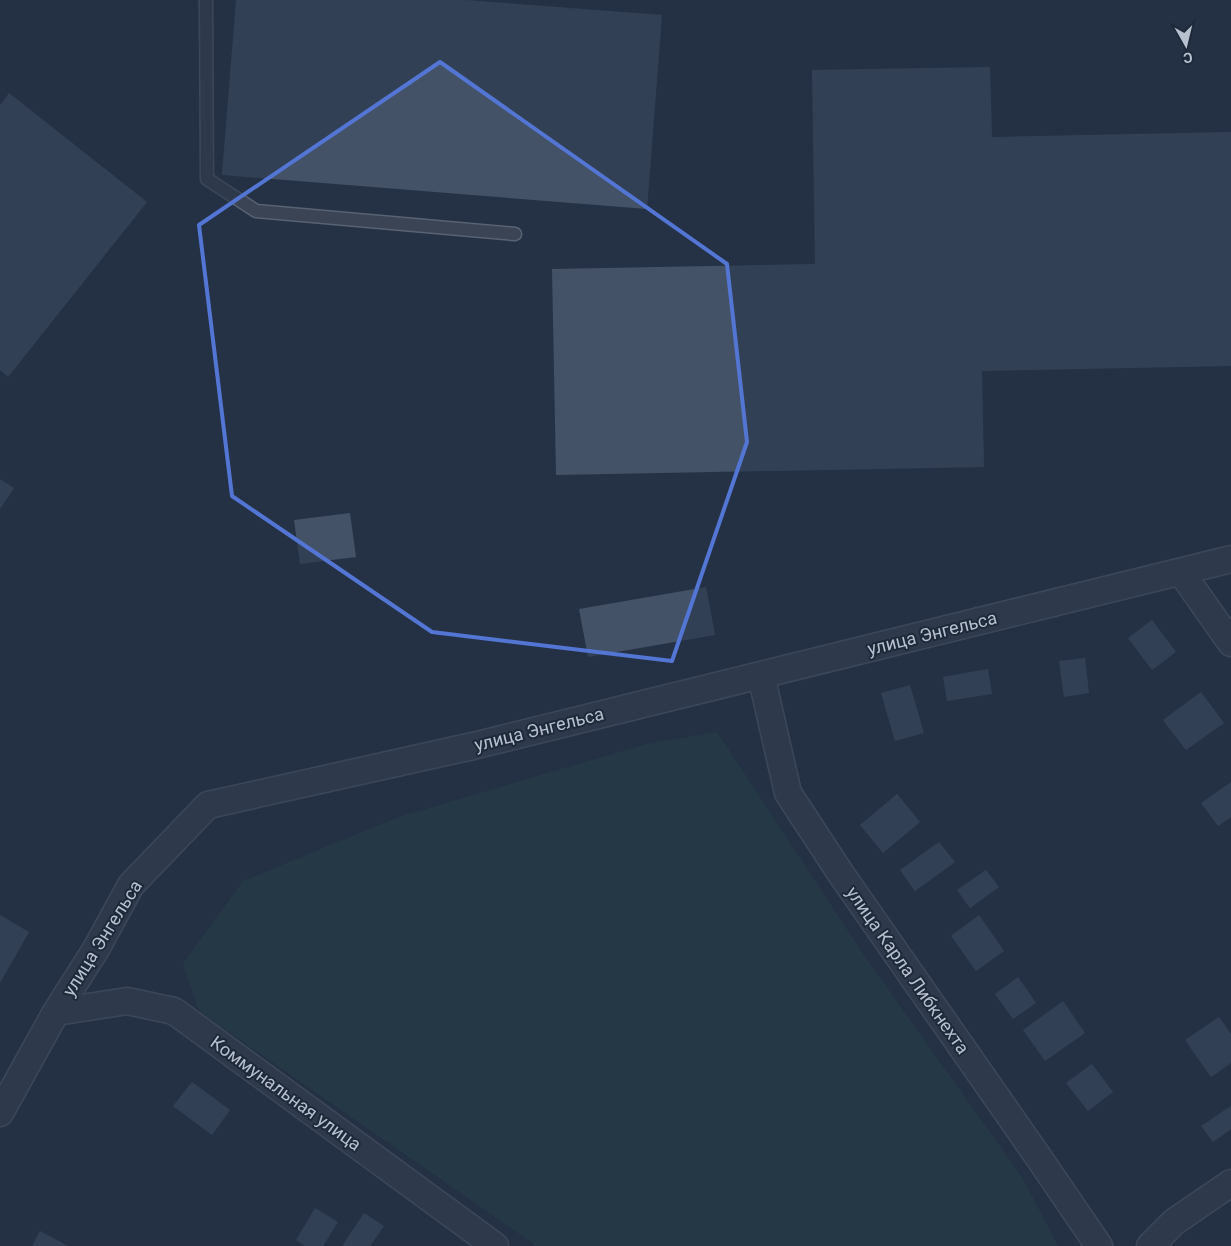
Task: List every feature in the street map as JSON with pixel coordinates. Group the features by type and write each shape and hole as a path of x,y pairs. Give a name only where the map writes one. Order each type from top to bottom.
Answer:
{"street":[{"name":"улица Энгельса","path":"0,1113 56,1012 96,948 131,885 208,805 464,748 1231,559"},
{"path":"1181,572 1231,643"},
{"name":"улица Карла Либкнехта","path":"760,675 788,793 1099,1246"},
{"name":"Коммунальная улица","path":"56,1012 127,1000 174,1011 495,1246"},
{"path":"1150,1246 1174,1222 1231,1183"}],"lane":[{"path":"206,0 207,179 256,211 515,234"}],"highlighted area":[{"path":"440,62 727,264 747,442 672,661 432,632 232,496 199,225"}],"green space":[{"path":"717,732 863,954 1023,1179 1058,1246 537,1246 199,1011 183,964 243,881 399,817 650,743"}],"building":[{"path":"236,0 466,0 662,15 647,209 222,175"},
{"path":"990,67 992,137 1231,132 1231,366 982,371 984,467 556,475 552,269 815,264 812,70"},
{"path":"9,93 147,202 8,377 0,370 0,105"},
{"path":"0,479 14,488 0,509"},
{"path":"350,513 356,557 300,564 294,520"},
{"path":"706,587 715,635 588,657 579,609"},
{"path":"1152,620 1176,652 1152,670 1128,638"},
{"path":"1085,658 1089,693 1064,697 1059,661"},
{"path":"988,669 992,694 947,701 943,677"},
{"path":"910,685 924,733 895,741 881,693"},
{"path":"1201,692 1224,723 1186,750 1163,720"},
{"path":"1231,782 1231,817 1218,826 1201,803"},
{"path":"897,794 920,822 883,853 860,825"},
{"path":"939,842 955,862 915,891 900,870"},
{"path":"986,870 999,887 970,908 957,890"},
{"path":"0,915 29,932 0,983"},
{"path":"979,915 1004,951 976,971 951,936"},
{"path":"1018,977 1036,1003 1013,1019 995,994"},
{"path":"1063,1001 1085,1033 1045,1061 1023,1030"},
{"path":"1219,1017 1231,1034 1231,1063 1211,1077 1185,1040"},
{"path":"1092,1064 1113,1092 1088,1111 1066,1083"},
{"path":"192,1082 230,1110 212,1135 173,1106"},
{"path":"1231,1106 1231,1129 1213,1142 1201,1126"},
{"path":"315,1208 338,1222 323,1246 305,1246 296,1240"},
{"path":"364,1213 384,1226 370,1246 342,1246"},
{"path":"40,1231 68,1246 32,1246"}]}
